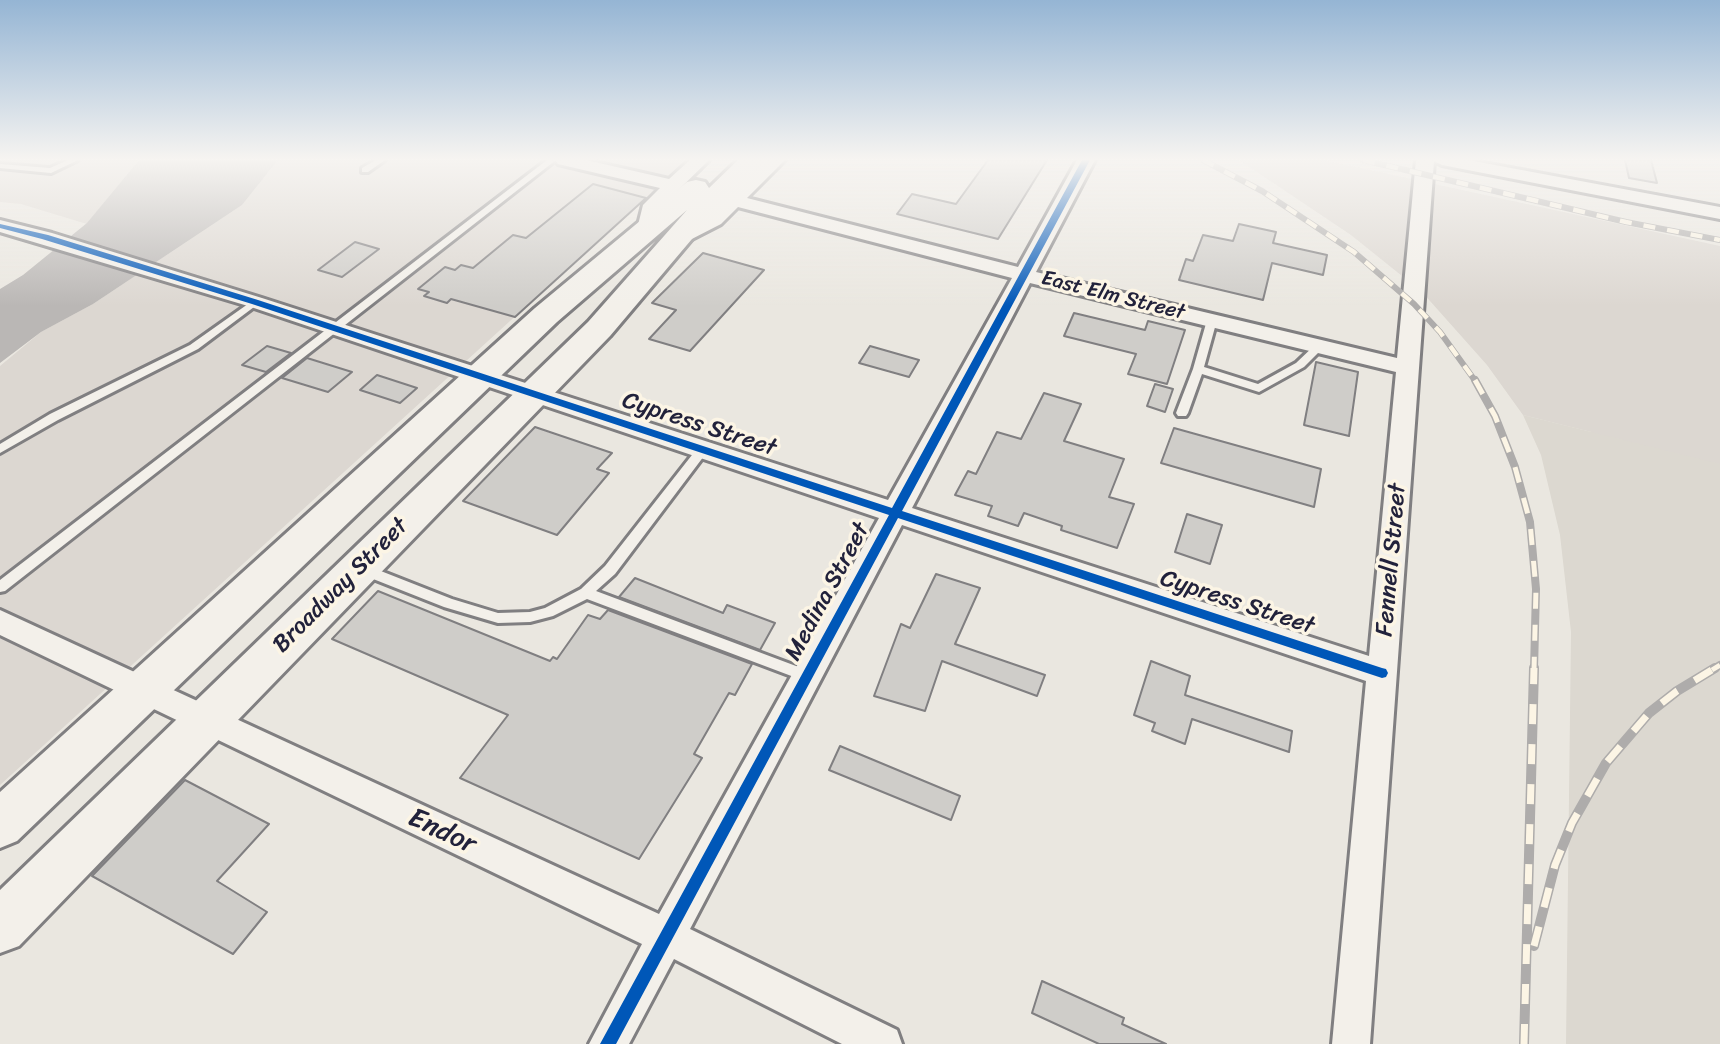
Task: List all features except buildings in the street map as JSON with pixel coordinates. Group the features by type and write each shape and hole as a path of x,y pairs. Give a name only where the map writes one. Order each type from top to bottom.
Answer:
{"main road":[{"name":"Broadway Street","path":"0,928 621,305 662,234 684,209"},
{"name":"Broadway Street","path":"0,824 575,290 662,234 693,209"}],"street":[{"name":"Broadway Street","path":"653,209 662,234 714,220 727,209"},
{"name":"East Elm Street","path":"766,209 1023,275 1409,368"},
{"name":"Medina Street","path":"608,1044 1059,209"},
{"name":"Fennell Street","path":"1351,1044 1421,209"},
{"path":"1698,209 1720,213"},
{"name":"Cypress Street","path":"0,226 45,237 335,327 1382,673"},
{"name":"Endor","path":"0,622 666,936 883,1044"}],"lane":[{"path":"0,587 489,209"},
{"path":"0,449 54,417 194,347 255,302"},
{"path":"1182,413 1212,320"},
{"path":"1198,369 1259,388 1300,365 1320,346"},
{"path":"360,568 449,603 498,618 522,618 548,612 586,593 610,570 704,449"},
{"path":"586,593 807,676"}],"shaded area":[{"path":"37,209 99,209 87,224"},
{"path":"99,209 236,209 93,304 41,332 0,363 0,289 23,275 87,223"},
{"path":"236,209 633,209 0,785 0,366 41,332 93,304"},
{"path":"1312,209 1548,209 1720,246 1720,544 1591,432 1523,415 1487,365 1422,292 1351,235"},
{"path":"1523,415 1720,464 1720,1044 1566,1044 1571,632 1560,535 1541,455"}],"railway":[{"path":"1289,209 1354,252 1414,304 1440,332 1476,382"},
{"path":"1570,209 1720,240"},
{"path":"1475,380 1495,416 1515,467 1530,522 1536,589 1534,670"},
{"path":"1712,670 1720,665"},
{"path":"1524,1044 1534,668"},
{"path":"1534,946 1555,865 1572,823 1606,763 1649,713 1677,691 1715,668"}],"cycle path":[{"path":"608,1044 1060,209"},
{"path":"0,226 45,237 255,302 1382,673"}]}
